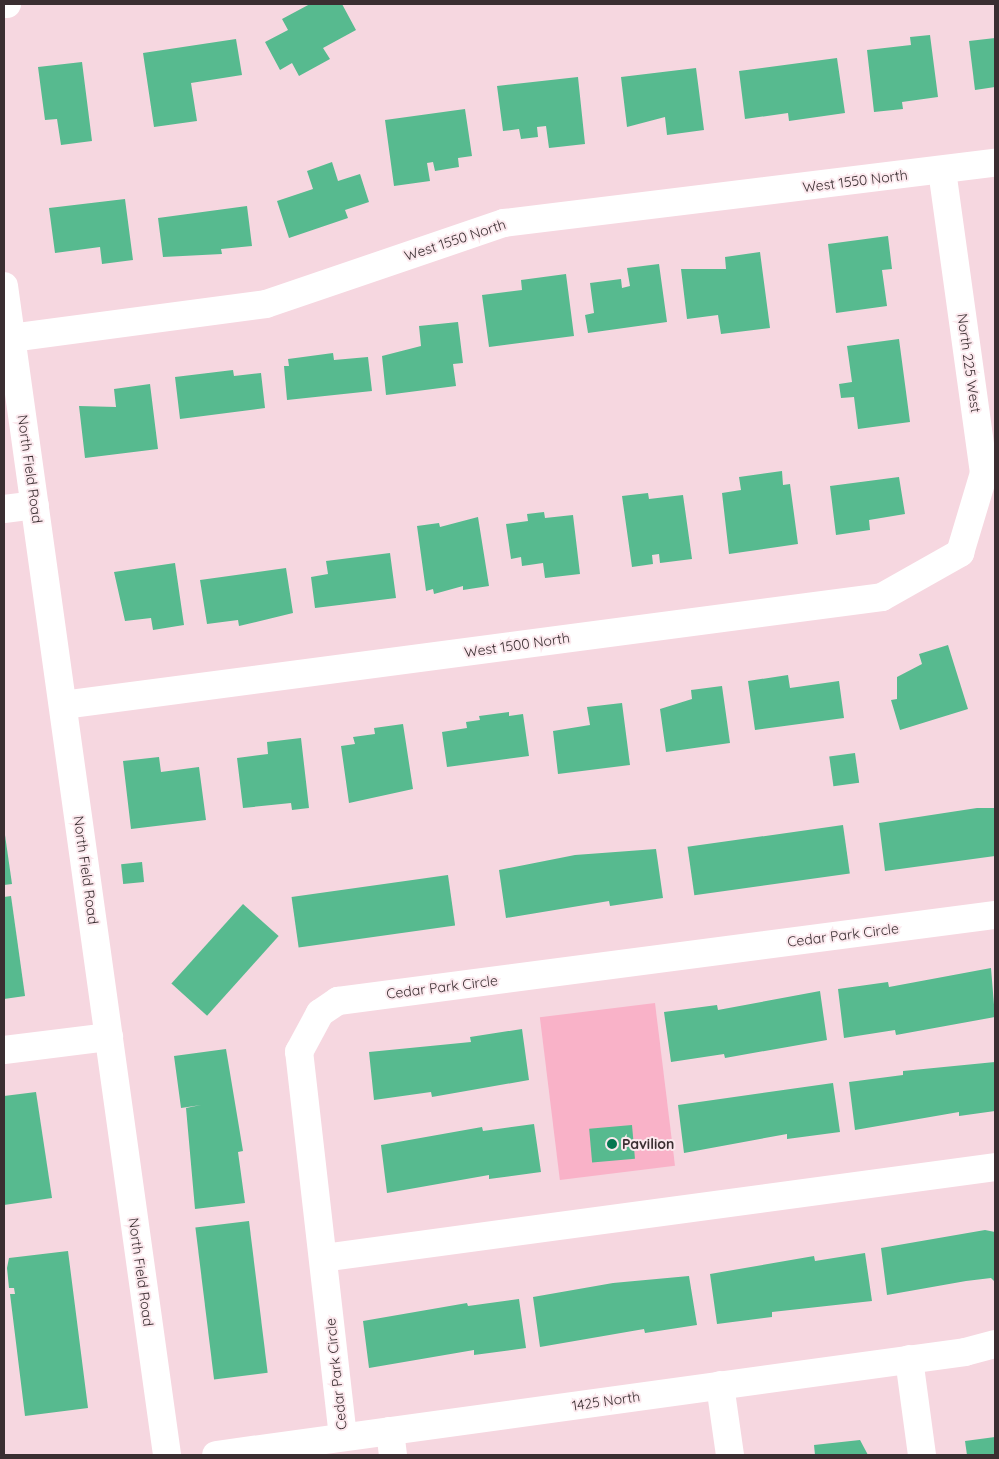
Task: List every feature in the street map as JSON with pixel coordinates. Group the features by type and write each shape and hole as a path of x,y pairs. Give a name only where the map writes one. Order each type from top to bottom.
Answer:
{"street":[{"name":"West 1550 North","path":"11,338 266,304 504,223 995,163"},
{"name":"North 225 West","path":"942,170 984,473 960,553"},
{"name":"North Field Road","path":"4,286 167,1455"},
{"path":"4,508 35,505"},
{"name":"West 1500 North","path":"63,705 882,596 960,553"},
{"name":"Cedar Park Circle","path":"343,1437 299,1052 320,1013 338,1001 995,916"},
{"path":"4,1050 109,1037"},
{"path":"322,1258 995,1167"},
{"name":"1425 North","path":"216,1455 343,1437 392,1443 720,1385 909,1360 995,1344"},
{"path":"909,1360 922,1455"},
{"path":"720,1385 730,1455"}],"shaded area":[{"path":"655,1003 675,1166 560,1180 540,1017"}],"building":[{"path":"310,4 342,4 356,30 323,48 330,59 299,76 292,63 280,70 265,42 288,30 282,19"},
{"path":"930,35 938,97 902,102 903,109 874,112 867,50 911,45 910,37"},
{"path":"995,38 995,87 975,90 969,41"},
{"path":"236,39 242,75 191,83 197,121 154,127 143,53"},
{"path":"837,58 845,113 789,121 788,113 745,119 739,71"},
{"path":"82,62 92,141 61,145 57,119 45,120 38,67"},
{"path":"696,68 704,130 667,135 665,117 627,127 621,77"},
{"path":"578,77 585,144 549,148 546,126 537,127 538,137 521,139 519,129 503,131 497,86"},
{"path":"465,109 472,156 458,158 459,167 435,171 433,162 427,163 430,181 394,186 385,120"},
{"path":"332,162 338,181 360,174 369,202 345,210 348,218 289,238 277,201 313,189 307,171"},
{"path":"125,199 133,260 102,264 100,247 55,253 49,208"},
{"path":"247,206 252,246 221,249 222,254 163,257 158,218"},
{"path":"888,236 892,269 882,270 887,306 836,313 828,244"},
{"path":"760,252 770,328 721,334 718,315 687,319 681,269 726,269 725,257"},
{"path":"659,264 667,322 588,333 585,315 594,313 590,283 621,279 622,288 630,286 627,268"},
{"path":"566,274 574,336 489,347 482,295 522,290 521,280"},
{"path":"458,322 463,363 453,364 456,386 386,395 382,356 421,346 419,326"},
{"path":"899,339 910,422 858,429 854,397 841,398 839,384 852,382 847,346"},
{"path":"333,353 334,360 368,357 372,391 287,400 284,366 289,366 288,359"},
{"path":"233,370 234,376 261,373 265,408 180,419 175,377"},
{"path":"150,384 158,449 85,458 79,406 116,407 114,389"},
{"path":"782,471 783,485 790,484 798,544 729,554 722,493 741,490 739,477"},
{"path":"899,477 905,514 869,520 870,530 836,535 830,486"},
{"path":"648,493 649,499 683,495 692,559 660,563 659,554 652,555 653,564 632,567 622,496"},
{"path":"544,512 545,518 573,515 580,574 545,578 543,563 522,566 521,557 511,559 506,524 528,521 527,514"},
{"path":"478,517 489,586 463,590 463,586 434,594 433,589 426,591 417,526 439,523 440,527"},
{"path":"390,553 396,598 315,608 311,577 328,574 326,561"},
{"path":"175,563 184,625 153,630 151,618 125,621 114,572"},
{"path":"286,568 293,613 239,626 238,620 207,624 200,580"},
{"path":"948,645 968,709 900,730 891,700 897,699 897,677 922,664 919,654"},
{"path":"788,675 790,688 839,681 844,718 755,730 748,681"},
{"path":"722,686 730,743 666,752 660,709 692,699 691,690"},
{"path":"622,703 630,765 558,774 553,731 590,725 587,707"},
{"path":"509,712 509,716 523,714 529,756 447,767 442,732 467,728 466,722 480,720 479,716"},
{"path":"403,724 413,789 349,803 341,746 355,744 353,737 375,734 374,728"},
{"path":"301,738 309,808 292,810 291,803 243,808 237,758 268,754 267,742"},
{"path":"855,753 859,783 833,786 829,757"},
{"path":"159,757 161,772 199,767 206,820 131,829 123,761"},
{"path":"977,808 995,808 995,856 885,871 879,823"},
{"path":"843,825 850,874 694,895 688,847"},
{"path":"4,828 12,884 4,885"},
{"path":"656,849 663,898 610,906 609,901 506,918 499,870 575,855"},
{"path":"142,862 144,882 123,884 121,864"},
{"path":"448,875 455,926 299,947 292,897"},
{"path":"11,896 25,996 4,999 4,897"},
{"path":"243,904 279,936 207,1016 171,984"},
{"path":"991,968 995,1017 896,1035 895,1030 844,1038 838,989 888,982 889,987"},
{"path":"820,991 827,1040 725,1058 724,1054 671,1062 664,1012 717,1005 718,1010"},
{"path":"522,1029 529,1080 432,1097 431,1092 374,1100 369,1052 471,1042 470,1037"},
{"path":"226,1049 243,1151 238,1152 245,1203 195,1209 186,1108 201,1105 181,1108 174,1056"},
{"path":"995,1062 995,1111 959,1116 959,1112 855,1130 849,1082 903,1075 903,1071"},
{"path":"833,1083 840,1132 787,1139 787,1134 684,1153 678,1105"},
{"path":"36,1092 52,1198 4,1205 4,1096"},
{"path":"534,1124 541,1172 489,1179 489,1175 387,1193 381,1145 482,1127 483,1131"},
{"name":"Pavilion","path":"632,1125 635,1159 592,1163 589,1129"},
{"path":"249,1221 268,1373 214,1379 195,1228"},
{"path":"985,1230 995,1232 995,1282 991,1278 966,1281 887,1295 881,1248"},
{"path":"68,1251 88,1408 25,1416 10,1294 15,1294 14,1288 9,1288 7,1268 9,1258"},
{"path":"865,1253 872,1301 772,1312 772,1317 717,1324 710,1274 814,1256 815,1261"},
{"path":"689,1276 697,1325 645,1333 644,1329 540,1347 533,1297 613,1283"},
{"path":"519,1299 526,1348 474,1355 474,1350 369,1368 363,1321 467,1303 468,1306"},
{"path":"995,1437 995,1455 967,1455 965,1441"},
{"path":"860,1440 868,1455 815,1455 814,1445"}],"place":[{"name":"Pavilion","path":"612,1144"}]}
